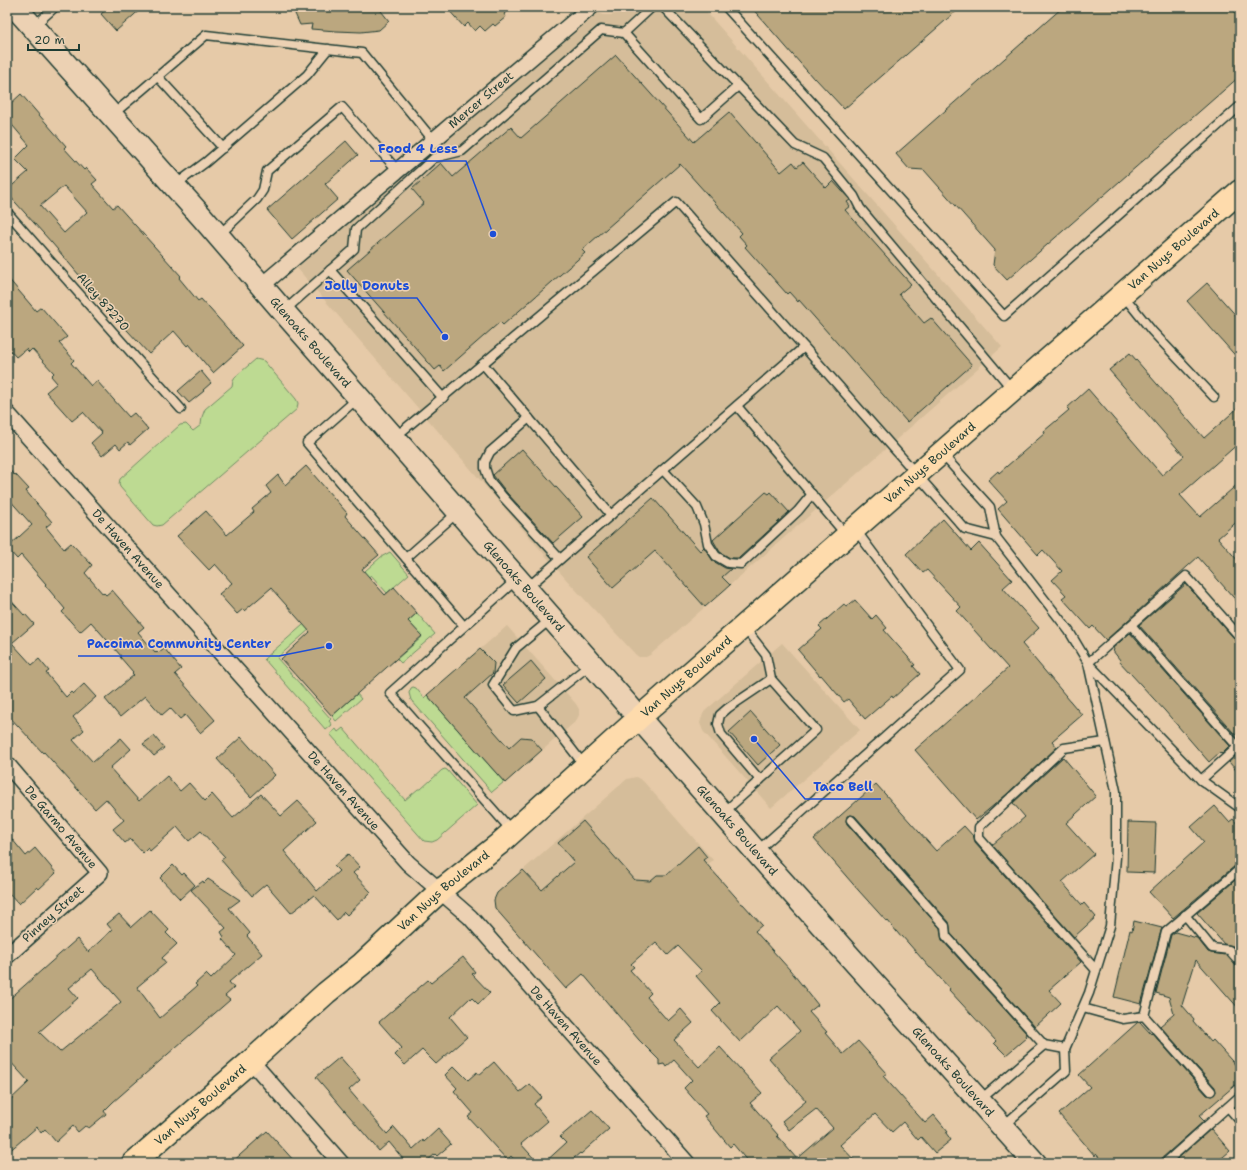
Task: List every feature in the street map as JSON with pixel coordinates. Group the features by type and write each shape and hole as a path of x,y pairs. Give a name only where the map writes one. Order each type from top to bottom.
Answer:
{"main road":[{"name":"Glenoaks Boulevard","path":"15,7 218,236 756,852 1035,1163"},
{"name":"Van Nuys Boulevard","path":"133,1163 251,1061 326,993 362,964 440,891 513,831 743,626 1240,191"}],"street":[{"name":"Mercer Street","path":"261,286 591,7"},
{"name":"De Haven Avenue","path":"7,412 408,863 470,917 686,1163"},
{"name":"De Garmo Avenue","path":"7,764 100,873"},
{"name":"Pinney Street","path":"7,956 100,873"},
{"path":"251,1061 341,1163"}],"lane":[{"path":"33,27 55,7"},
{"path":"624,33 652,7"},
{"path":"663,7 795,145 823,158 854,196 860,208 1013,390"},
{"path":"726,7 1004,316 1240,106"},
{"path":"283,311 354,249 356,229 434,158 462,151 601,30 624,33 701,119 738,86"},
{"path":"112,116 206,35 362,53 434,140"},
{"path":"174,186 223,148 308,74 328,49"},
{"path":"158,76 223,148"},
{"path":"218,236 257,199 263,190 267,172 342,107 398,171"},
{"path":"394,438 676,202 965,529 996,537"},
{"name":"Alley 87270","path":"7,212 181,409"},
{"path":"330,270 443,398"},
{"path":"1123,294 1152,331 1214,397"},
{"path":"513,831 390,693 464,626 522,584 560,559 804,347"},
{"path":"482,364 611,515"},
{"path":"358,397 307,443 464,626"},
{"path":"737,406 812,494 851,532 960,670 756,852"},
{"path":"529,418 490,452 485,462 486,473 489,480 503,497 560,559"},
{"path":"941,453 990,507 996,537 1069,631 1088,663 1201,780 1240,808"},
{"path":"663,470 696,507 704,524 708,544 716,556 728,563 741,564 798,511 812,494"},
{"path":"406,558 459,512"},
{"path":"1088,663 1186,576 1240,637"},
{"path":"551,618 516,648 493,685 514,711 538,706 591,663"},
{"path":"1131,624 1239,746 1201,780"},
{"path":"723,814 816,730 771,678 766,656 743,626"},
{"path":"1002,1126 1066,1071 1065,1049 1089,993 1110,926 1116,857 1116,791 1088,663"},
{"path":"760,780 721,734 718,724 720,715 728,708 771,678"},
{"path":"538,706 585,766"},
{"path":"1096,970 979,838 978,827 1064,748 1105,742"},
{"path":"851,820 946,926 946,936 1044,1045 1065,1049"},
{"path":"1144,1016 1166,932 1240,869"},
{"path":"1185,915 1212,948 1229,950 1240,962"},
{"path":"1083,1008 1123,1019 1144,1016"},
{"path":"1144,1016 1211,1091"},
{"path":"979,1101 1044,1045"},
{"path":"1165,1163 1240,1096"},
{"path":"1228,1107 1240,1121"}],"shaded area":[{"path":"631,7 702,7 1002,347 646,657 639,657 636,655 564,577 297,268 592,10 604,15 611,15 624,12"},
{"path":"507,626 576,704 579,709 579,715 576,721 505,783 427,695"},
{"path":"782,643 860,730 771,808 703,731 700,723 705,711"},
{"path":"636,777 643,781 713,860 601,958 523,870 627,779"}],"green space":[{"path":"256,359 264,361 296,399 298,403 297,409 162,525 153,525 120,487 120,479 180,425 186,424 193,431 201,425 205,409 232,386 235,377"},
{"path":"390,552 409,574 387,593 371,575 277,658 331,719 329,721 332,725 326,730 264,659 381,557"},
{"path":"417,613 435,634 401,663 397,659 422,637 408,621"},
{"path":"413,687 416,688 424,698 427,695 504,782 492,792 411,700 409,693"},
{"path":"357,694 361,699 336,721 332,716"},
{"path":"343,728 405,800 445,769 477,805 437,840 432,842 424,841 330,734 336,729 338,732"}],"building":[{"path":"109,7 143,7 116,31 101,14"},
{"path":"292,7 378,7 389,21 379,30 361,32 311,29 312,24 300,25"},
{"path":"446,7 512,7 504,14 506,17 495,26 493,24 485,31 480,26 475,31 468,23 464,27"},
{"path":"751,7 961,7 844,109 815,78 814,79"},
{"path":"1063,7 1233,7 1240,15 1240,76 1007,280 993,265 995,250 924,170 909,169 896,154"},
{"path":"616,55 694,142 729,112 781,172 793,162 797,167 803,162 826,188 833,181 850,200 847,202 850,206 845,210 911,284 899,294 924,323 931,318 972,365 907,422 799,300 798,302 789,292 787,294 745,247 747,245 739,236 742,233 680,164 582,250 585,253 503,325 500,322 444,371 440,366 435,370 347,270 424,203 412,189 441,163 453,177 511,127 521,138"},
{"path":"21,94 66,146 64,148 84,170 86,168 97,180 92,184 113,208 117,205 181,276 179,278 198,301 201,299 243,346 213,373 189,344 187,346 174,331 149,354 7,193 7,190 28,172 15,159 29,145 7,119 7,107","holes":["64,186 87,212 64,233 40,206"]},
{"path":"346,141 358,155 325,184 338,199 292,239 267,210"},
{"path":"7,277 36,311 41,307 67,337 59,343 74,360 71,363 91,386 97,381 129,417 134,413 148,429 130,445 128,442 120,449 116,444 102,456 91,443 102,433 83,412 72,421 46,392 57,383 51,376 54,373 32,349 29,352 26,349 16,357 7,347"},
{"path":"1207,283 1240,320 1240,361 1187,301"},
{"path":"1130,353 1204,438 1240,406 1240,442 1180,495 1200,517 1240,482 1240,519 1218,538 1240,563 1240,605 1198,557 1106,640 1093,626 1090,629 1062,598 1066,595 1052,580 1062,571 1043,550 1038,555 998,509 1007,501 988,480 998,471 999,473 1045,433 1044,431 1069,410 1067,408 1088,389 1162,475 1184,456 1109,370"},
{"path":"201,371 211,383 203,390 204,391 189,403 178,391"},
{"path":"522,449 583,517 553,543 507,493 493,475"},
{"path":"306,466 347,513 345,516 379,555 362,569 385,595 394,587 417,613 408,621 422,636 332,716 281,659 310,632 271,588 244,611 243,609 237,614 219,594 232,583 215,564 209,570 177,536 206,511 227,535 254,512 252,509 271,493 266,486 278,475 285,485"},
{"path":"7,467 29,489 26,491 52,522 46,527 64,549 71,543 92,565 85,573 103,594 104,593 106,595 112,590 144,627 138,632 155,652 156,651 158,653 164,648 181,669 175,674 215,720 200,733 185,715 180,719 170,708 162,715 145,696 120,717 105,699 134,675 132,673 133,672 91,622 80,632 62,612 65,609 45,585 46,584 21,555 17,559 7,548 32,525 7,497"},
{"path":"766,492 769,494 771,492 789,512 739,558 730,558 720,552 713,540"},
{"path":"653,498 700,551 704,547 713,561 725,568 731,569 722,577 730,585 705,607 655,551 613,588 586,557"},
{"path":"943,519 971,551 979,543 1012,580 1003,588 1039,628 1022,644 1082,715 1052,741 1057,747 1006,795 976,820 915,750 1008,668 957,611 961,607 927,570 923,573 906,554"},
{"path":"1186,584 1240,645 1240,740 1139,625"},
{"path":"7,596 34,624 12,643 32,665 39,659 49,671 46,673 66,697 71,692 73,694 84,684 96,697 73,717 84,730 73,740 93,762 121,738 131,749 110,768 139,801 167,776 180,791 189,783 205,801 212,794 233,818 261,794 281,816 298,801 317,821 284,851 317,891 339,871 334,866 348,854 360,867 353,873 371,892 347,915 344,912 337,920 314,895 291,913 266,884 252,896 221,860 225,857 201,831 189,841 177,827 150,851 148,848 143,853 130,839 125,843 113,829 124,820 106,799 95,809 44,752 43,753 7,714"},
{"path":"855,600 872,619 876,615 887,628 884,630 915,665 913,666 920,674 893,698 892,696 865,719 848,699 844,702 798,650 822,629 819,626 844,604 846,607"},
{"path":"1130,633 1230,746 1222,754 1220,752 1209,762 1119,661 1120,660 1113,651 1113,648"},
{"path":"480,649 494,663 493,673 465,698 509,748 521,737 531,738 542,750 505,783 427,695"},
{"path":"531,661 546,679 519,703 503,685"},
{"path":"751,712 780,745 758,765 729,732"},
{"path":"154,736 164,748 154,756 143,744"},
{"path":"241,737 275,775 251,797 217,759"},
{"path":"1240,752 1240,775 1229,762"},
{"path":"1063,757 1096,796 1066,823 1094,854 1062,882 1082,905 1084,903 1096,917 1074,937 992,845 1025,817 1013,803"},
{"path":"876,784 936,851 964,826 974,837 975,842 1081,962 1049,990 1061,1003 1035,1027 951,934 949,922 855,816 847,816 847,824 940,928 942,940 1027,1034 1027,1037 1006,1055 994,1043 996,1041 949,990 950,989 888,921 887,922 814,839"},
{"path":"1215,806 1229,822 1233,819 1240,827 1240,864 1236,865 1173,918 1149,892 1204,842 1191,827"},
{"path":"583,821 635,880 650,881 657,875 666,875 698,846 707,857 703,860 762,925 755,931 790,970 818,1005 809,1012 827,1032 825,1033 843,1054 858,1041 887,1073 883,1076 925,1123 934,1115 948,1132 946,1133 951,1140 935,1153 921,1137 918,1140 903,1122 892,1132 875,1114 840,1145 857,1163 749,1163 733,1144 730,1147 704,1116 707,1114 684,1088 692,1080 674,1060 666,1067 664,1064 659,1065 659,1060 639,1040 583,974 566,989 495,908 494,900 497,893 523,870 542,890 574,862 558,843","holes":["656,942 668,955 678,946 702,971 696,976 720,1003 712,1011 740,1042 778,1006 800,1031 769,1058 806,1101 782,1121 789,1130 816,1109 833,1128 797,1159 750,1103 762,1093 720,1047 699,1067 674,1040 693,1023 681,1009 668,1021 647,997 651,993 630,970 634,967 631,964"]},
{"path":"1128,822 1156,823 1154,873 1127,872"},
{"path":"7,833 26,856 35,848 56,873 39,889 37,887 19,904 7,891"},
{"path":"173,865 182,875 184,873 195,885 180,899 160,878"},
{"path":"1240,876 1240,954 1233,946 1224,944 1197,913"},
{"path":"208,879 240,900 229,908 250,933 247,936 262,954 229,982 234,988 225,996 230,1000 113,1102 104,1111 106,1114 89,1128 85,1126 78,1132 73,1126 56,1142 45,1129 41,1133 37,1127 7,1153 7,1103 29,1082 7,1058 7,1001 77,939 88,952 112,930 107,924 119,914 131,927 150,910 169,930 166,933 177,944 162,958 166,963 137,987 160,1018 197,986 195,984 206,974 211,979 236,955 222,939 224,937 221,932 226,928 191,890 203,881 204,883","holes":["92,969 121,1002 60,1052 39,1032 78,998 69,988"]},
{"path":"1134,921 1162,928 1141,1004 1114,997 1130,930 1132,931"},
{"path":"1175,932 1197,938 1208,952 1226,955 1236,966 1240,967 1240,1010 1196,960 1182,1005 1194,1019 1193,1021 1211,1042 1213,1040 1240,1070 1240,1081 1199,1116 1204,1121 1161,1159 1160,1163 1104,1163 1096,1154 1095,1156 1059,1114 1090,1087 1079,1075 1138,1022 1140,1022 1151,1034 1152,1033 1207,1095 1212,1096 1216,1092 1215,1087 1160,1026 1174,1014 1169,997 1156,993 1171,935"},
{"path":"463,957 475,972 472,974 490,993 478,1004 470,998 450,1017 467,1037 436,1064 422,1050 405,1065 395,1055 402,1048 379,1022 428,980 431,983"},
{"path":"340,1057 360,1080 349,1090 387,1134 394,1127 413,1149 423,1140 424,1142 438,1129 451,1144 437,1156 435,1154 425,1163 398,1163 403,1159 389,1142 379,1151 316,1077"},
{"path":"494,1062 520,1092 530,1084 542,1097 534,1104 548,1121 521,1144 538,1163 517,1163 511,1156 507,1160 468,1117 473,1113 454,1091 457,1088 445,1075 454,1066 468,1080 477,1072 479,1075"},
{"path":"592,1110 609,1129 581,1154 580,1153 568,1163 544,1163 566,1143 560,1137"},
{"path":"1211,1129 1230,1151 1216,1163 1173,1163"},
{"path":"267,1131 296,1163 231,1163"}],"place":[{"name":"Food 4 Less","path":"493,234"},
{"name":"Jolly Donuts","path":"445,337"},
{"name":"Pacoima Community Center","path":"329,646"},
{"name":"Taco Bell","path":"754,739"}]}
